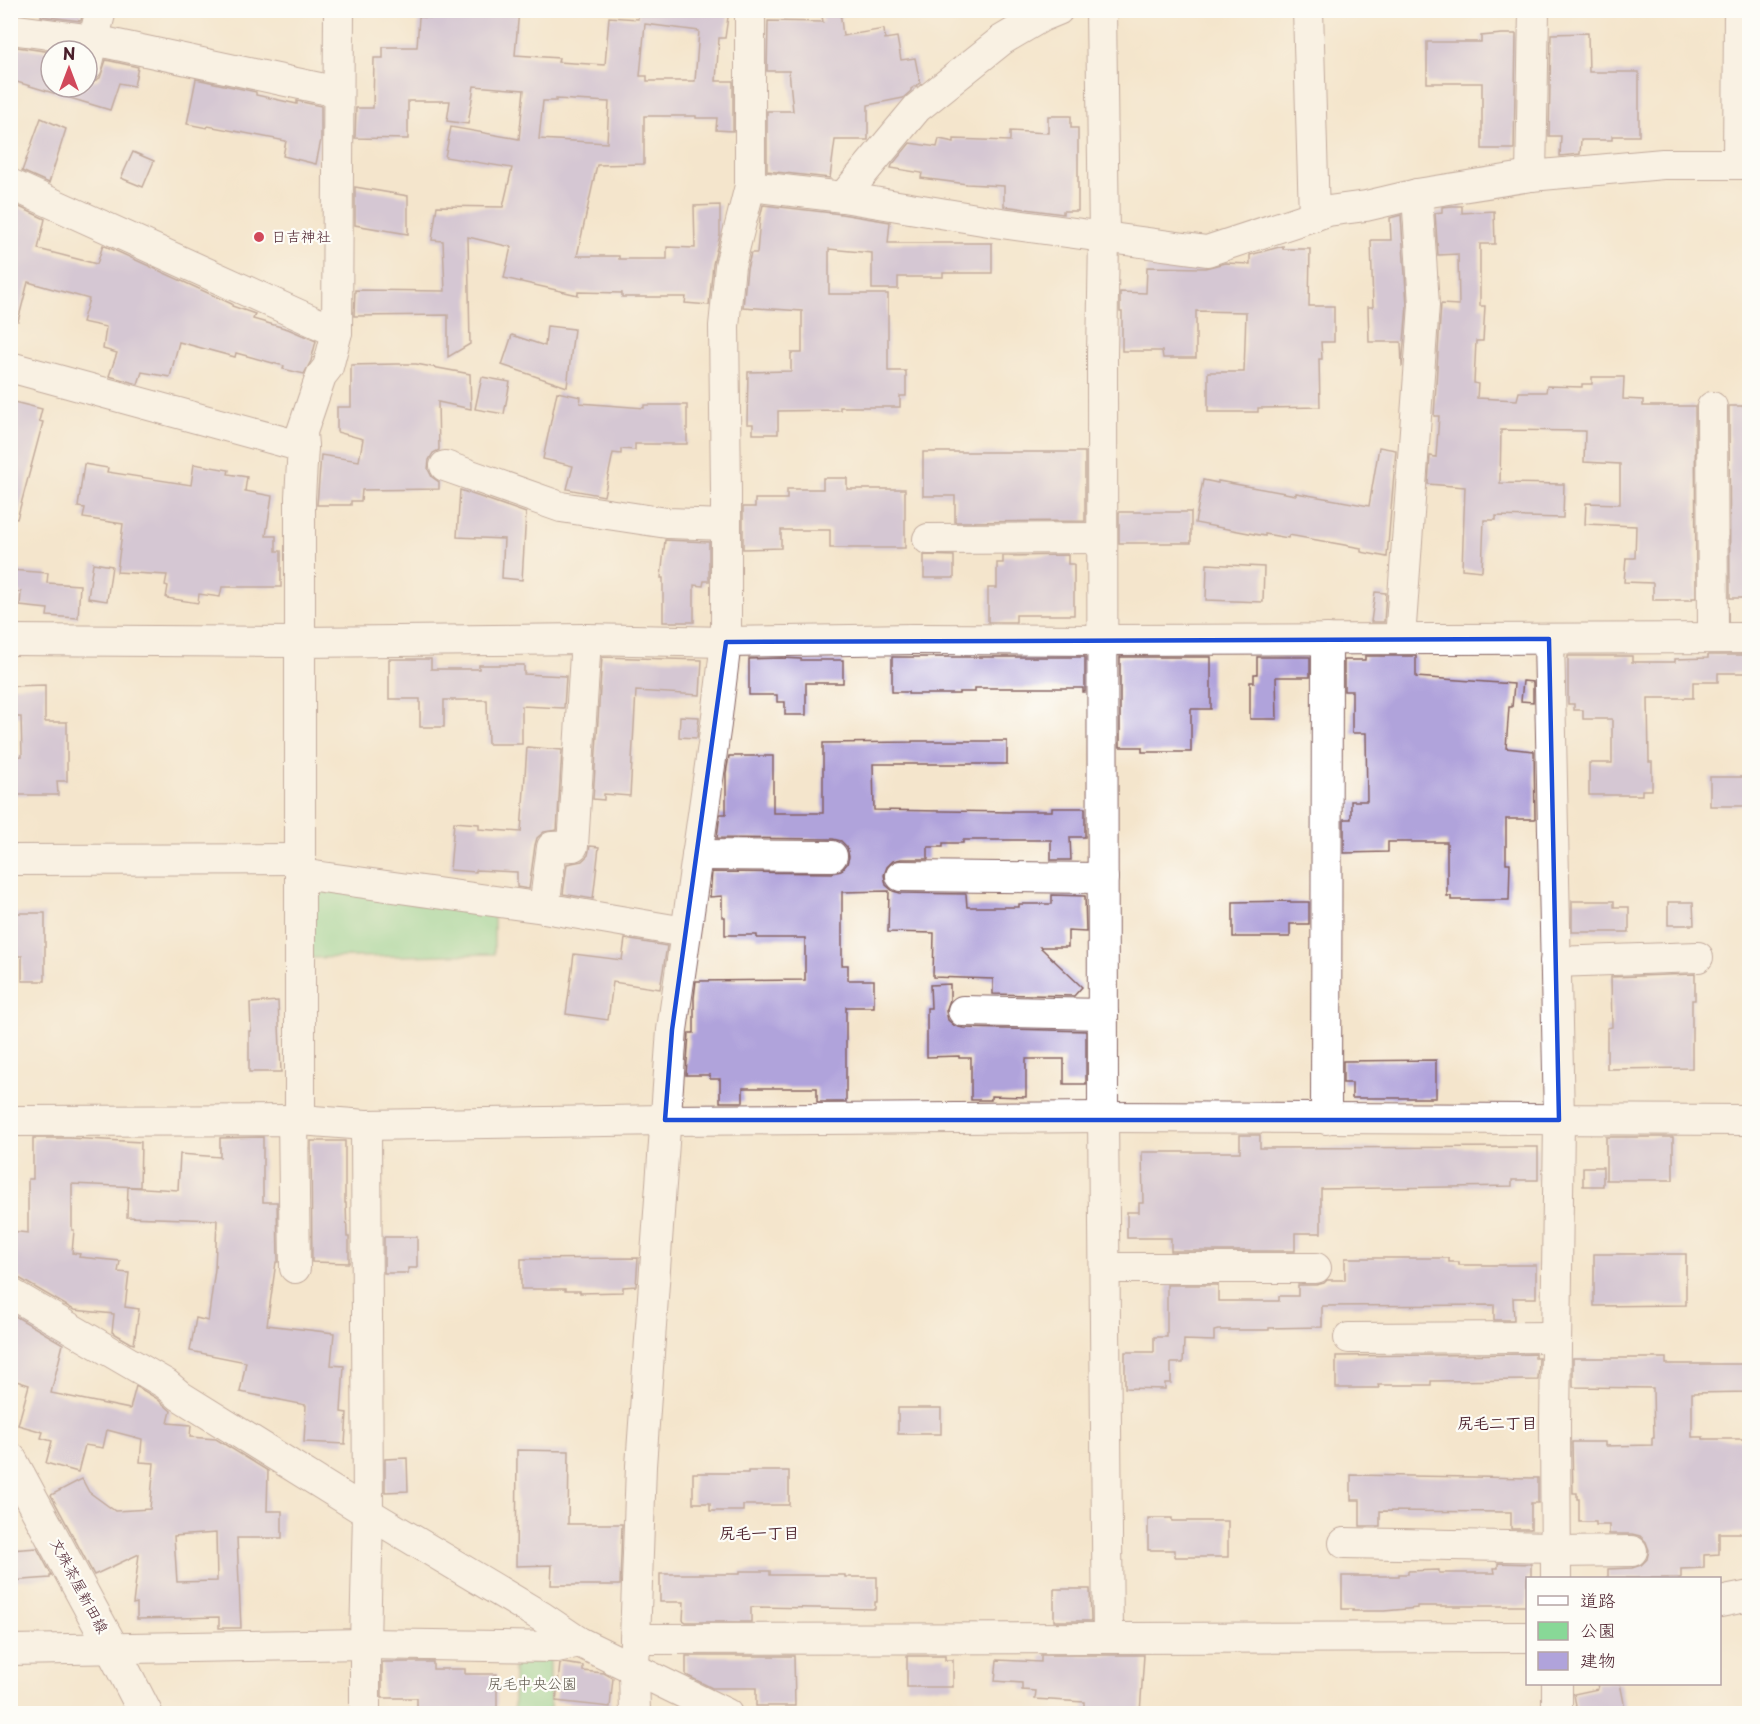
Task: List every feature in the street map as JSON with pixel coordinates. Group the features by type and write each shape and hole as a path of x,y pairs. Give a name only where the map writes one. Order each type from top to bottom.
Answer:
{"main road":[{"name":"文殊茶屋新田線","path":"10,1459 146,1713"}],"street":[{"path":"94,39 101,10"},
{"path":"295,1268 302,432 321,376 328,367 337,332 339,10"},
{"path":"635,1713 634,1670 641,1466 672,1030 726,642 724,327 730,266 750,186 750,10"},
{"path":"843,197 917,108 1002,40 1041,17 1058,10"},
{"path":"1101,10 1104,237 1103,1117 1108,1638"},
{"path":"1308,10 1314,216"},
{"path":"1531,176 1534,10"},
{"path":"750,186 843,197 1001,223 1207,251 1328,211 1366,206 1417,194 1531,176 1663,164 1744,164 1739,10"},
{"path":"10,29 43,39"},
{"path":"99,54 338,92"},
{"path":"10,184 337,332"},
{"path":"1400,639 1424,305 1417,194"},
{"path":"10,368 303,447"},
{"path":"1712,406 1713,638"},
{"path":"445,466 561,507 667,523 726,525"},
{"path":"928,539 1102,538"},
{"path":"10,640 301,642 585,639 726,642 914,639 1749,638"},
{"path":"544,908 552,847 573,846 585,639"},
{"path":"1326,1119 1327,639"},
{"path":"1549,639 1559,1120 1555,1559"},
{"path":"697,855 832,856"},
{"path":"10,860 300,866 686,933"},
{"path":"901,876 1103,878"},
{"path":"1555,962 1698,957"},
{"path":"963,1011 1103,1014"},
{"path":"10,1121 296,1120 366,1125 1103,1117 1749,1120"},
{"path":"365,1713 364,1644 368,1513 366,1125"},
{"path":"1105,1268 1316,1268"},
{"path":"10,1293 166,1384 180,1396 368,1513 542,1617 579,1642 727,1713"},
{"path":"1349,1338 1556,1337"},
{"path":"1344,1543 1555,1559 1632,1551"},
{"path":"1721,1602 1749,1596"},
{"path":"635,1639 1526,1637"},
{"path":"10,1650 364,1644 556,1647 579,1642"},
{"path":"1557,1685 1557,1713"}],"highlighted area":[{"path":"1549,639 1559,1120 665,1120 672,1030 726,642"}],"green space":[{"path":"313,886 494,916 494,954 309,958"},
{"name":"尻毛中央公園","path":"550,1653 550,1713 514,1714 514,1654"}],"building":[{"path":"42,10 83,10 81,21 41,16"},
{"path":"460,10 519,10 515,55 559,58 558,62 605,65 609,17 638,19 638,10 729,10 725,38 719,38 716,81 733,81 733,131 716,130 717,118 644,116 644,164 597,165 577,256 667,259 667,247 695,248 694,206 720,205 720,235 713,264 709,305 685,303 686,297 622,297 622,293 578,292 578,295 504,278 511,247 468,237 470,344 448,357 448,315 354,316 355,290 445,291 443,241 432,240 437,206 503,207 512,168 445,157 451,127 519,139 524,90 474,86 468,124 447,121 450,101 408,101 408,139 355,138 356,108 373,108 374,58 383,58 383,47 417,47 419,17 459,20","holes":["645,24 699,31 695,81 647,81 647,76 640,76","556,99 609,102 607,143 539,139 543,101 556,101"]},
{"path":"821,10 840,10 843,36 884,29 885,39 897,37 901,60 915,58 920,83 903,98 868,105 868,140 835,140 830,178 767,171 767,111 793,111 789,71 767,71 768,21 823,22"},
{"path":"1588,33 1589,72 1639,72 1639,136 1612,136 1612,140 1581,140 1580,154 1560,156 1561,136 1549,136 1551,34"},
{"path":"1516,34 1514,149 1482,149 1482,83 1427,83 1427,42 1481,42 1481,36"},
{"path":"10,46 39,50 39,89 10,80"},
{"path":"106,60 138,67 134,86 119,83 110,110 73,99 99,99 99,78"},
{"path":"196,79 297,104 297,101 321,106 321,140 316,164 283,156 286,141 187,124"},
{"path":"1048,116 1071,116 1071,128 1078,128 1078,211 1063,211 1063,214 1004,206 1004,186 921,178 922,173 891,168 910,143 937,147 939,139 954,142 954,139 1010,141 1010,131 1048,133"},
{"path":"41,118 66,129 49,183 22,171"},
{"path":"133,152 154,161 143,187 121,178"},
{"path":"355,187 408,196 408,234 355,225"},
{"path":"11,203 45,219 38,249 97,264 103,245 232,304 232,306 255,314 253,319 288,329 316,341 311,361 304,374 236,353 235,357 179,342 170,377 142,372 138,384 109,376 117,353 103,349 106,327 82,322 89,299 28,282 18,321 10,320 10,272 17,241 10,238"},
{"path":"763,205 890,222 888,243 992,243 992,273 943,273 943,277 898,277 898,289 872,289 872,253 829,249 829,294 888,294 888,371 906,371 906,396 900,396 900,407 840,407 840,410 778,411 778,434 753,434 753,424 747,424 748,372 791,371 791,353 802,353 802,311 743,307 747,269 751,253 757,253"},
{"path":"1462,206 1462,213 1494,211 1495,244 1480,244 1480,306 1485,306 1483,341 1476,341 1474,383 1478,384 1477,398 1517,400 1519,392 1546,392 1547,386 1582,387 1582,384 1592,384 1592,377 1624,377 1623,399 1643,400 1643,406 1695,406 1696,598 1692,600 1653,600 1653,583 1624,582 1626,558 1635,558 1636,526 1585,524 1586,503 1620,504 1620,464 1584,462 1585,431 1501,430 1500,483 1564,484 1563,518 1496,516 1496,520 1484,520 1482,571 1462,569 1465,487 1428,484 1430,456 1436,457 1439,416 1434,416 1441,304 1459,305 1458,254 1438,255 1435,213 1442,212 1442,207"},
{"path":"1401,215 1407,305 1402,367 1401,342 1369,342 1368,307 1373,307 1371,240 1391,240 1390,218"},
{"path":"1283,246 1283,249 1310,249 1309,306 1334,306 1334,342 1321,342 1320,407 1258,408 1258,412 1208,412 1208,372 1244,372 1246,312 1196,311 1196,358 1163,358 1162,351 1122,351 1120,292 1146,293 1147,267 1205,268 1225,263 1250,264 1250,255"},
{"path":"547,326 574,329 567,387 502,365 512,335 545,346"},
{"path":"416,364 470,374 471,409 438,402 439,450 433,453 428,469 432,477 439,482 439,489 362,490 361,501 351,501 351,505 317,505 321,455 359,461 363,439 337,432 337,407 351,407 351,365"},
{"path":"482,377 510,382 504,414 475,409"},
{"path":"557,392 581,397 580,403 644,408 644,405 687,405 687,444 635,444 635,450 621,449 621,454 613,453 604,496 567,489 573,466 543,459"},
{"path":"10,401 42,409 39,421 43,422 17,519 10,518"},
{"path":"1729,406 1749,406 1749,598 1730,598"},
{"path":"1379,447 1396,450 1387,557 1361,552 1361,548 1289,535 1288,538 1265,534 1265,536 1195,523 1203,480 1369,506"},
{"path":"923,452 1085,452 1085,521 955,522 955,496 923,496"},
{"path":"84,464 108,468 107,472 191,485 194,464 229,470 228,474 247,477 245,491 272,496 266,536 276,536 276,551 281,551 281,587 222,587 220,597 199,594 198,603 166,598 167,575 117,572 123,524 83,518 85,508 78,507"},
{"path":"823,478 847,478 847,489 905,489 905,548 830,548 830,530 781,530 781,548 743,549 743,507 755,507 755,499 787,499 787,489 823,489"},
{"path":"460,490 526,513 522,580 502,578 504,539 457,537"},
{"path":"1119,512 1191,512 1191,543 1119,543"},
{"path":"665,540 709,542 709,581 704,581 703,586 694,585 694,622 663,622 663,578 661,578"},
{"path":"924,555 954,556 954,578 924,578"},
{"path":"1068,555 1068,564 1074,564 1074,615 1016,615 1016,622 988,622 988,588 997,588 997,563 1003,563 1003,556"},
{"path":"93,563 112,566 107,601 88,598"},
{"path":"1207,564 1264,567 1263,602 1206,600"},
{"path":"10,570 48,573 47,583 80,585 78,618 47,616 48,609 20,606 21,592 10,591"},
{"path":"1375,592 1386,593 1384,622 1371,622"},
{"path":"1708,655 1749,655 1749,673 1718,673 1718,682 1693,682 1693,698 1648,698 1652,790 1642,790 1642,795 1589,795 1589,763 1612,763 1612,719 1583,719 1583,710 1574,710 1574,704 1568,704 1568,656 1632,656 1632,662 1675,662 1675,659 1708,658"},
{"path":"1365,656 1416,656 1416,677 1514,684 1512,707 1509,707 1506,748 1534,751 1535,819 1506,819 1506,863 1510,863 1509,900 1451,900 1451,896 1447,896 1447,842 1388,842 1388,852 1344,853 1344,819 1351,819 1351,801 1367,801 1366,733 1352,733 1352,691 1344,691 1344,660 1365,660"},
{"path":"602,657 702,660 700,695 636,691 630,796 604,794 604,800 593,799"},
{"path":"892,657 1085,657 1085,692 1083,688 975,688 975,692 959,692 959,694 892,692"},
{"path":"1120,657 1211,657 1211,709 1191,709 1191,752 1142,752 1142,747 1120,747"},
{"path":"1257,657 1310,657 1310,677 1276,677 1277,719 1250,719 1250,682 1254,682 1254,674 1257,674"},
{"path":"389,659 431,659 431,669 479,669 479,665 524,665 524,674 566,676 564,708 522,706 522,744 488,744 487,700 444,700 444,727 420,727 420,699 389,699"},
{"path":"749,659 843,660 843,683 806,683 806,715 785,715 785,702 777,702 777,695 749,695"},
{"path":"1523,681 1533,682 1533,702 1521,701"},
{"path":"45,685 45,722 67,722 67,781 57,781 58,795 10,795 10,757 22,756 21,717 10,717 10,686"},
{"path":"680,716 699,717 697,738 679,737"},
{"path":"1007,741 1007,764 873,764 874,810 1012,812 1052,811 1052,808 1085,808 1085,837 1070,837 1071,860 1051,860 1051,840 963,840 963,843 943,843 943,847 928,847 928,859 893,861 887,867 884,875 886,885 900,893 966,894 967,907 1019,907 1019,904 1052,904 1052,895 1085,896 1086,932 1068,931 1068,947 1040,947 1082,987 1074,996 993,994 993,979 933,977 934,933 888,932 889,891 842,892 842,965 848,965 848,980 874,980 874,1007 846,1007 846,1102 817,1102 817,1088 743,1088 743,1102 720,1102 720,1079 710,1079 710,1075 686,1075 689,1033 694,1033 696,981 805,980 805,938 725,935 722,896 710,897 712,872 832,873 841,871 849,857 847,847 841,841 833,839 717,838 720,814 726,814 726,773 729,756 773,756 773,813 823,813 823,743"},
{"path":"527,747 562,750 557,830 544,832 537,838 529,889 517,887 517,872 450,870 454,822 479,824 479,829 521,832"},
{"path":"1710,777 1749,777 1749,806 1710,806"},
{"path":"590,846 599,847 593,899 563,894 567,864 582,861 588,855"},
{"path":"1572,901 1614,901 1614,907 1629,907 1629,932 1572,932"},
{"path":"1233,902 1309,902 1309,924 1290,924 1290,937 1233,937"},
{"path":"1668,902 1693,902 1694,925 1668,925"},
{"path":"10,913 45,913 45,981 22,981 22,956 10,956"},
{"path":"625,939 667,946 660,989 613,982 608,1020 566,1014 574,954 622,960"},
{"path":"1695,974 1695,1000 1692,1000 1692,1068 1607,1069 1607,1028 1612,1027 1611,977"},
{"path":"950,984 950,1000 946,1011 948,1020 955,1026 1086,1031 1086,1084 1064,1084 1064,1059 1026,1059 1026,1097 991,1096 991,1100 971,1100 971,1058 927,1057 927,1008 931,1008 930,985"},
{"path":"278,1001 281,1072 249,1072 250,1003"},
{"path":"1436,1060 1436,1098 1352,1098 1352,1083 1343,1083 1343,1061"},
{"path":"1240,1135 1260,1135 1260,1148 1538,1147 1538,1180 1512,1180 1512,1186 1321,1189 1321,1233 1295,1233 1295,1251 1171,1251 1171,1238 1127,1238 1127,1212 1139,1212 1139,1203 1143,1203 1142,1152 1240,1152"},
{"path":"263,1137 263,1202 277,1202 278,1262 276,1262 267,1325 334,1333 331,1365 344,1366 341,1412 347,1413 345,1444 304,1442 306,1405 240,1392 246,1362 190,1351 196,1318 208,1321 215,1269 217,1220 127,1217 128,1187 178,1190 180,1154 220,1157 220,1138"},
{"path":"1606,1137 1673,1137 1673,1180 1606,1180"},
{"path":"33,1138 141,1142 140,1187 72,1184 72,1230 74,1230 72,1253 80,1254 79,1257 120,1261 118,1272 129,1273 125,1307 139,1309 134,1344 112,1332 114,1314 74,1310 13,1276 15,1261 10,1260 10,1231 28,1233 28,1179 33,1179"},
{"path":"311,1141 345,1141 345,1203 349,1263 312,1262"},
{"path":"1583,1167 1603,1167 1603,1186 1583,1186"},
{"path":"384,1237 417,1237 417,1268 408,1268 408,1273 384,1273"},
{"path":"1594,1254 1686,1254 1686,1305 1594,1306"},
{"path":"638,1258 636,1286 623,1287 623,1292 580,1293 580,1291 565,1291 565,1289 521,1289 521,1259"},
{"path":"1345,1258 1449,1258 1449,1262 1459,1262 1459,1265 1536,1265 1536,1298 1513,1298 1514,1320 1494,1320 1494,1305 1322,1306 1322,1327 1218,1330 1214,1331 1214,1341 1184,1340 1183,1363 1171,1363 1171,1383 1165,1383 1165,1389 1125,1388 1125,1352 1154,1352 1154,1337 1167,1337 1167,1285 1218,1285 1218,1301 1279,1301 1279,1296 1298,1296 1298,1285 1316,1285 1327,1280 1345,1280"},
{"path":"10,1313 63,1344 51,1393 130,1409 136,1386 156,1398 171,1411 168,1423 191,1425 190,1437 216,1439 268,1471 267,1511 282,1511 282,1538 237,1538 241,1628 219,1628 219,1617 137,1619 137,1603 133,1604 139,1554 94,1575 51,1495 82,1479 89,1492 115,1511 150,1509 154,1463 140,1462 142,1439 107,1430 103,1448 85,1445 78,1472 46,1463 52,1441 41,1438 43,1432 18,1425 29,1385 10,1379","holes":["216,1533 217,1581 177,1582 174,1536"]},
{"path":"1535,1354 1535,1358 1539,1358 1538,1380 1431,1381 1431,1385 1336,1388 1336,1356"},
{"path":"1573,1358 1666,1358 1666,1364 1749,1364 1749,1392 1692,1393 1692,1437 1749,1439 1749,1533 1719,1533 1719,1554 1704,1555 1704,1568 1681,1569 1681,1577 1608,1577 1608,1569 1632,1568 1641,1565 1647,1559 1649,1550 1646,1542 1640,1536 1609,1534 1609,1525 1579,1522 1579,1499 1577,1499 1577,1493 1573,1493 1572,1442 1605,1442 1605,1446 1652,1445 1652,1438 1654,1438 1653,1388 1573,1387"},
{"path":"898,1408 941,1408 941,1434 898,1434"},
{"path":"517,1450 569,1451 568,1524 622,1524 620,1585 551,1585 552,1565 516,1566"},
{"path":"407,1458 408,1491 385,1492 385,1459"},
{"path":"748,1471 789,1471 789,1505 743,1505 743,1511 710,1511 710,1503 693,1503 693,1473 748,1473"},
{"path":"1351,1475 1538,1478 1538,1503 1531,1503 1531,1529 1511,1529 1511,1512 1380,1511 1380,1526 1360,1526 1360,1500 1351,1500"},
{"path":"1148,1518 1172,1518 1172,1521 1228,1521 1228,1557 1175,1557 1175,1550 1148,1550"},
{"path":"37,1548 52,1576 10,1581 10,1550"},
{"path":"1498,1563 1531,1564 1531,1577 1526,1577 1526,1606 1417,1606 1417,1608 1384,1611 1342,1609 1342,1576 1399,1576 1399,1574 1408,1574 1408,1571 1439,1570 1439,1573 1495,1573 1494,1568 1498,1568"},
{"path":"740,1571 770,1571 770,1575 877,1577 877,1602 875,1602 875,1609 751,1607 751,1622 686,1622 683,1620 684,1602 660,1602 660,1574 740,1574"},
{"path":"1054,1589 1090,1589 1091,1621 1054,1621"},
{"path":"1041,1655 1144,1655 1140,1713 1084,1713 1084,1702 1035,1699 1036,1691 1022,1690 1022,1683 995,1681 997,1660 1041,1662"},
{"path":"686,1656 794,1656 795,1706 756,1706 756,1688 712,1688 686,1675"},
{"path":"907,1656 945,1656 945,1660 953,1660 953,1687 907,1687"},
{"path":"382,1662 433,1662 433,1669 465,1669 465,1674 497,1674 497,1713 417,1713 417,1698 382,1698"},
{"path":"560,1664 583,1666 583,1671 604,1673 613,1678 610,1707 556,1701"},
{"path":"1597,1685 1620,1685 1626,1713 1577,1713 1574,1694 1598,1689"}],"place":[{"name":"日吉神社","path":"259,237"}],"district":[{"name":"尻毛二丁目","path":"1497,1423"},
{"name":"尻毛一丁目","path":"759,1533"}]}
